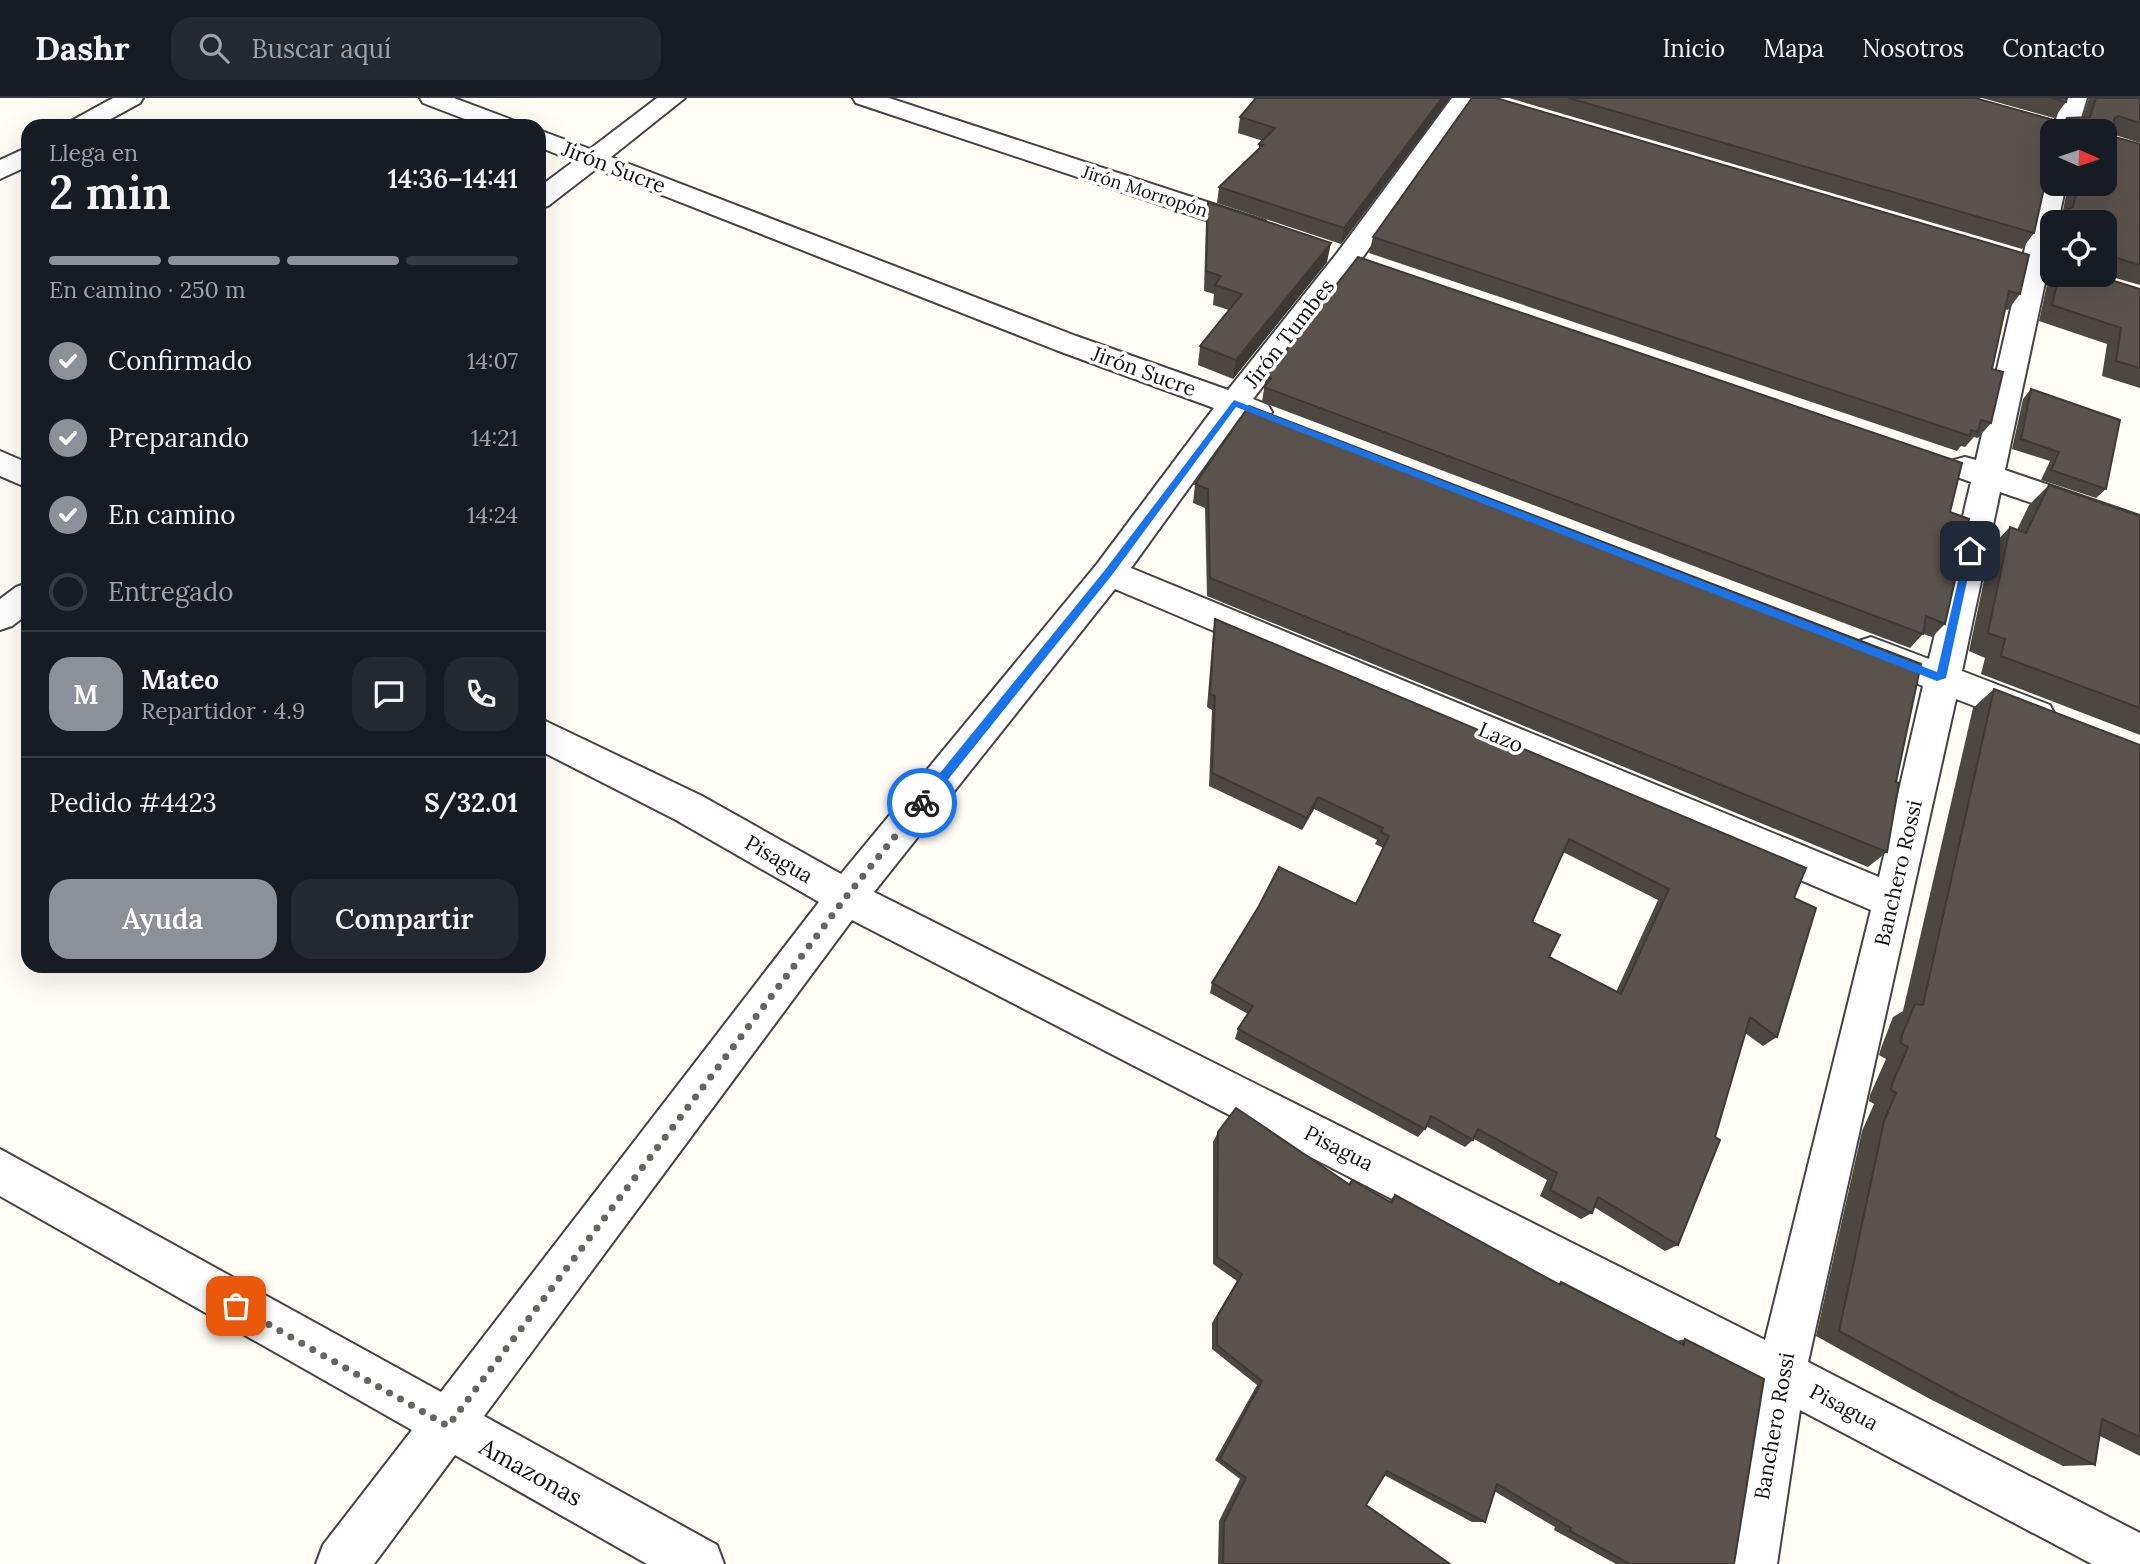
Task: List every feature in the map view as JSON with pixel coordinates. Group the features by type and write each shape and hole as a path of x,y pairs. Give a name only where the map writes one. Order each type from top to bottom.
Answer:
{"street":[{"path":"93,119 131,98"},
{"path":"432,98 488,119"},
{"path":"546,194 673,98"},
{"name":"Jirón Morropón","path":"865,98 1282,236"},
{"path":"2069,119 2075,98"},
{"name":"Jirón Tumbes","path":"342,1564 846,897 1109,573 1234,403 1475,99"},
{"name":"Jirón Sucre","path":"546,141 1066,343 1285,423"},
{"path":"0,171 21,159"},
{"name":"Banchero Rossi","path":"1751,1564 1781,1374 1834,1140 1893,901 1988,475 2031,263 2049,196"},
{"path":"1936,458 2140,528"},
{"path":"0,463 21,474"},
{"name":"Lazo","path":"1109,573 1893,901"},
{"path":"0,617 21,601"},
{"path":"1838,638 2065,726"},
{"name":"Pisagua","path":"546,736 689,808 846,897 1781,1374 2140,1561"},
{"name":"Amazonas","path":"0,1171 448,1426 698,1564"}],"building":[{"path":"1256,98 1442,98 1344,228 1219,187 1263,145 1259,144 1275,128 1240,117"},
{"path":"1472,98 1496,98 2029,255 2020,294 2009,291 1992,369 2003,372 1991,423 1981,420 1978,432 1971,430 1970,436 1373,237"},
{"path":"1569,98 1975,98 2050,119 2040,119 2040,196 2042,196 2034,233"},
{"path":"2096,98 2140,98 2140,123 2118,116 2114,119 2066,119 2090,117"},
{"path":"2118,138 2140,144 2140,265 2117,258 2117,210 2068,210 2073,207 2075,196 2118,196"},
{"path":"1208,202 1331,243 1236,360 1200,346 1242,294 1215,285 1221,276 1206,271"},
{"path":"1358,257 1962,463 1950,512 1969,519 1945,624 1926,616 1923,634 1264,387 1271,378 1266,376"},
{"path":"2117,282 2140,289 2140,368 2116,361 2121,328 2052,305 2056,287 2117,287"},
{"path":"2031,389 2120,420 2106,489 2051,470 2059,452 2021,439"},
{"path":"1249,406 1921,664 1896,782 1899,783 1887,852 1210,578 1208,489 1195,484"},
{"path":"2049,485 2140,516 2140,708 2001,656 2005,639 1988,633 2010,527 2026,533"},
{"path":"1215,619 1806,868 1794,898 1816,908 1777,1037 1750,1017 1715,1137 1720,1140 1678,1245 1598,1197 1592,1213 1550,1190 1557,1173 1478,1129 1473,1140 1431,1116 1425,1129 1238,1029 1253,1006 1212,983 1259,906 1279,867 1356,904 1389,836 1381,832 1383,828 1318,797 1307,818 1212,773 1215,696 1210,694","holes":["1569,839 1669,889 1621,994 1549,957 1560,935 1532,922"]},
{"path":"1994,689 2140,745 2140,1437 2102,1419 2095,1465 1839,1331 1884,1121 1896,1093 1891,1090 1892,1084 1908,1047 1901,1043 1902,1035 1915,1004 1923,1005"},
{"path":"1236,1108 1350,1185 1352,1180 1392,1203 1395,1195 1560,1285 1561,1282 1684,1345 1685,1339 1764,1379 1734,1564 1630,1564 1570,1531 1571,1528 1497,1484 1485,1522 1387,1471 1366,1505 1450,1564 1223,1564 1224,1522 1246,1478 1220,1459 1262,1381 1217,1345 1217,1317 1242,1274 1217,1257 1218,1132"}],"way so far":[{"path":"236,1306 448,1426 846,897 922,803"}],"route":[{"path":"922,803 1109,573 1234,403 1941,678 1970,551"}]}
